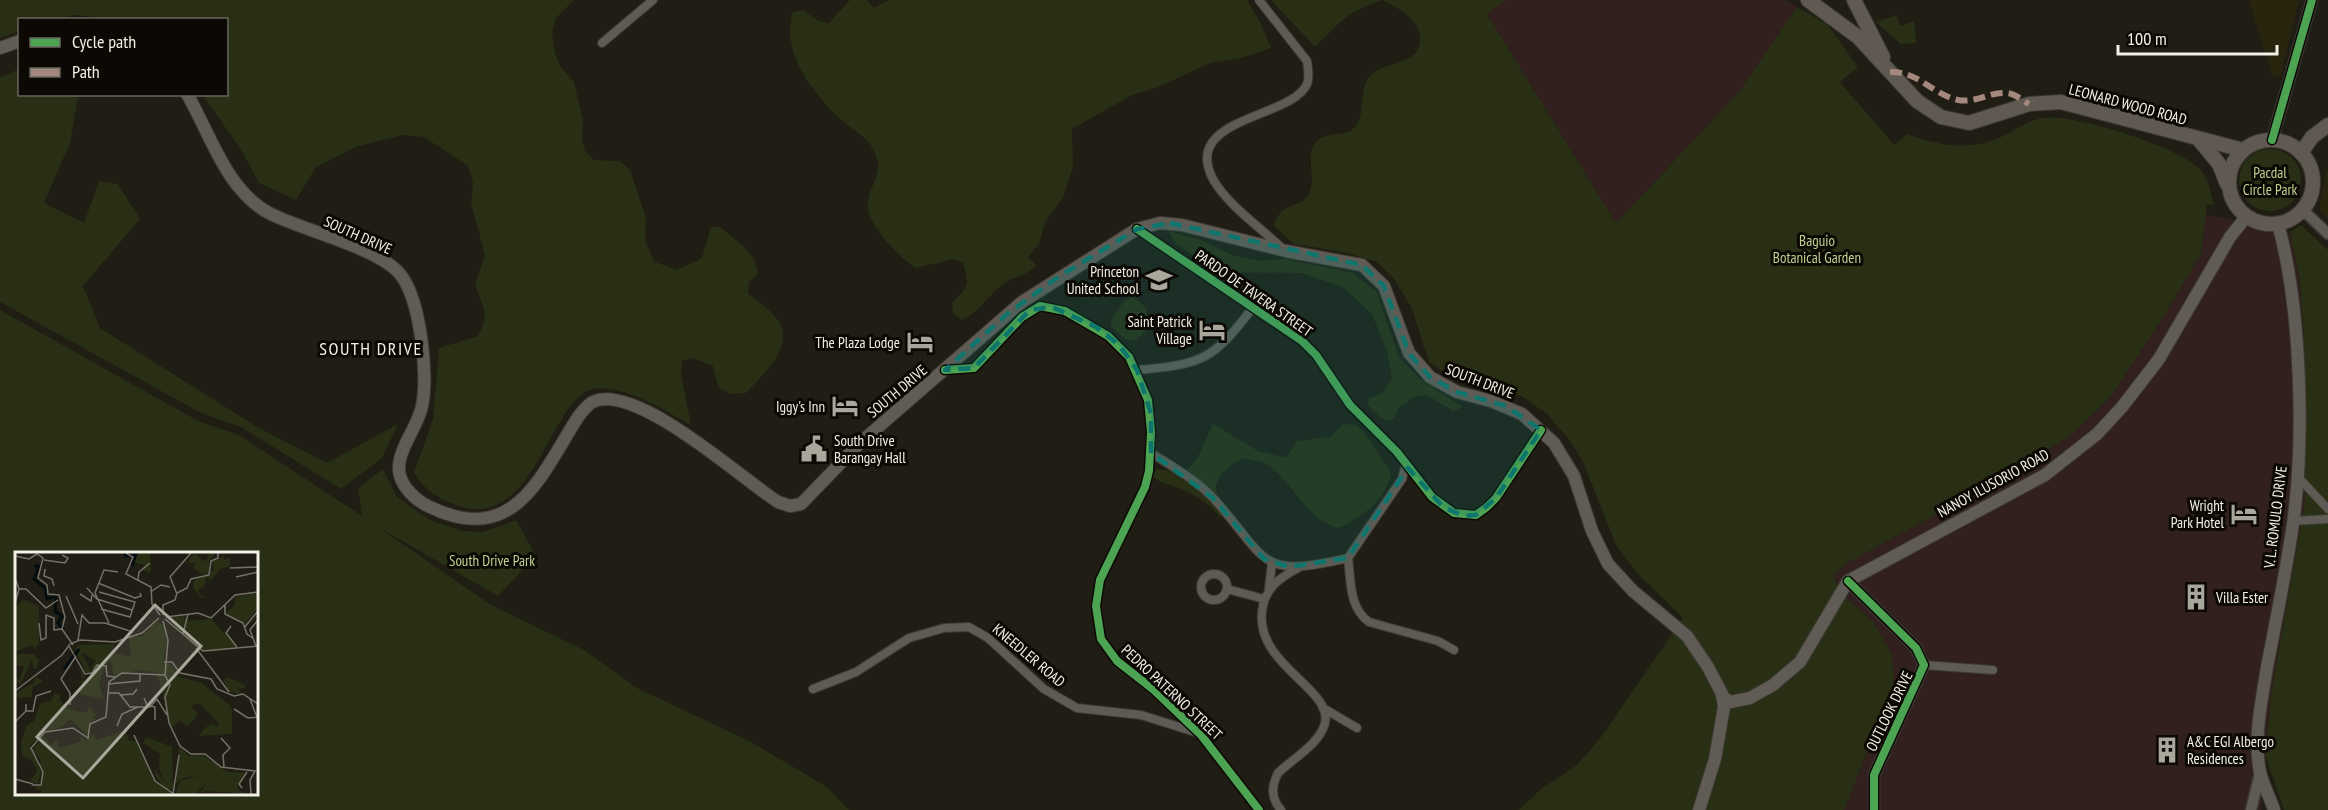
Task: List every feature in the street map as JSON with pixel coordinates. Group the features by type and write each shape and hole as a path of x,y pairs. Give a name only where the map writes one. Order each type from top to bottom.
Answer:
{"main road":[{"name":"LEONARD WOOD ROAD","path":"1808,0 1858,37 1927,110 1954,121 1969,123 2029,104 2061,102 2200,141 2208,140 2243,150"},
{"path":"1854,0 1886,68"},
{"path":"0,48 18,42"},
{"name":"SOUTH DRIVE","path":"188,96 222,162 249,197 267,212 371,255 400,273 421,329 424,375 422,406 399,469 404,486 424,504 439,512 468,519 483,518 498,514 521,502 545,473 578,417 596,400 626,404 664,421 695,438 778,502 790,506 801,504 861,442 1022,302 1137,229 1170,223 1286,251 1349,261 1369,270 1384,286 1409,353 1430,377 1457,392 1506,406 1541,430 1554,443 1574,476 1592,531 1608,564 1633,591 1687,636 1708,667 1723,701"},
{"path":"2301,153 2312,137 2328,125"},
{"path":"2272,140 2288,144 2301,153 2310,169 2313,188 2303,210 2292,219 2267,225 2246,217 2231,198 2228,185 2231,166 2243,150 2253,144 2272,140"},
{"name":"LEONARD WOOD ROAD","path":"2200,141 2219,164 2228,185"},
{"name":"NANOY ILUSORIO ROAD","path":"1848,581 2045,474 2097,434 2122,407 2159,359 2230,237 2246,217"},
{"name":"V. L. ROMULO DRIVE","path":"2274,810 2260,773 2258,745 2262,701 2293,521 2297,476 2298,405 2292,300 2278,224"},
{"path":"1699,810 1715,759 1723,701 1739,702 1773,685 1800,663 1848,581"}],"street":[{"path":"603,43 653,0"},
{"path":"1259,0 1306,62 1309,73 1307,85 1290,99 1227,129 1213,144 1208,162 1210,172 1223,192 1286,251"},
{"path":"2272,140 2312,0"},
{"path":"2303,210 2328,234"},
{"name":"PARDO DE TAVERA STREET","path":"1137,229 1254,306 1302,341 1316,355 1350,405 1443,507 1464,516 1476,515 1496,498 1541,430"},
{"name":"PEDRO PATERNO STREET","path":"945,370 963,371 974,368 1030,310 1041,306 1065,311 1096,327 1119,345 1137,370 1150,407 1151,453 1145,487 1100,580 1097,622 1101,639 1117,661 1154,690 1201,735 1259,810"},
{"path":"1137,370 1176,366 1207,357 1226,342 1254,306"},
{"path":"1151,453 1194,481 1213,498 1256,551 1272,563 1298,568 1348,558"},
{"path":"1406,464 1402,479 1348,558 1354,605 1362,617 1369,622 1438,641 1454,650"},
{"path":"1402,479 1413,473"},
{"path":"2297,476 2328,509"},
{"path":"2293,521 2328,519"},
{"path":"1272,563 1261,621 1266,644 1323,708 1357,728"},
{"path":"1269,588 1298,568"},
{"name":"OUTLOOK DRIVE","path":"1848,581 1916,648 1924,665 1874,775 1874,810"},
{"path":"1227,589 1264,599"},
{"name":"KNEEDLER ROAD","path":"813,689 856,672 909,638 944,628 969,627 988,638 1044,689 1077,708 1141,715 1201,735"},
{"path":"1924,665 1993,670"},
{"path":"1281,810 1272,797 1274,781 1278,773 1322,731 1326,716 1323,708"},
{"path":"2251,810 2260,773"}],"highlighted area":[{"path":"1170,223 1362,265 1384,286 1409,353 1430,377 1457,392 1506,406 1541,430 1496,498 1476,515 1464,516 1443,507 1408,468 1348,558 1289,567 1264,559 1213,498 1151,453 1151,414 1137,370 1119,345 1096,327 1052,307 1030,310 974,368 945,370 1007,314 1058,277 1137,229"}],"shaded area":[{"path":"1506,0 1785,0 1797,7 1738,93 1616,223 1487,14"},
{"path":"2249,0 2299,0 2280,78 2272,75"},
{"path":"2326,170 2328,170 2328,219 2319,210"},
{"path":"2205,214 2290,232 2300,282 2305,352 2305,503 2271,695 2261,810 1844,810 1894,683 1892,654 1873,622 1841,593 1833,575 1847,563 1985,488 2070,436 2110,398 2166,313 2201,254"}],"green space":[{"path":"0,0 574,0 555,19 552,33 560,66 574,82 583,121 582,139 585,151 594,160 620,161 630,170 646,218 645,241 655,262 677,270 702,258 711,227 720,227 750,253 757,266 758,274 749,282 748,293 776,318 782,328 781,349 769,368 746,393 730,394 718,387 713,366 693,358 682,361 681,374 691,425 632,395 619,391 594,389 579,397 565,414 523,483 505,500 483,509 456,505 427,489 414,473 433,419 439,348 478,336 484,321 483,305 475,285 485,255 471,203 473,183 468,166 424,137 403,135 358,146 316,167 296,200 259,183 243,153 204,96 228,96 228,18 101,18 77,15 59,18 18,18 18,31 0,38"},
{"path":"850,0 867,0 874,8 889,0 1247,0 1271,48 1241,58 1210,63 1156,88 1132,95 1072,129 1073,167 1064,196 1045,222 1039,244 1028,257 1036,265 1027,273 1002,285 974,312 961,320 953,313 952,303 966,286 963,263 954,259 916,268 901,257 885,240 872,221 869,212 869,196 878,170 872,147 818,95 796,59 790,34 792,12 803,10 818,21 829,23"},
{"path":"1271,0 1382,0 1352,14 1338,24 1315,47"},
{"name":"Baguio Botanical Garden","path":"1382,0 1506,0 1487,14 1616,223 1738,93 1797,7 1827,24 1858,67 1840,82 1894,145 1908,134 1943,144 1978,144 2001,137 2037,119 2058,118 2127,134 2173,152 2202,171 2210,188 2214,205 2207,204 2201,254 2166,313 2110,398 2070,436 1985,488 1847,563 1833,575 1841,593 1873,622 1892,654 1894,683 1844,810 1519,810 1541,789 1577,765 1599,740 1683,618 1639,575 1616,545 1583,462 1571,442 1547,414 1523,397 1494,385 1453,379 1429,362 1412,309 1395,280 1377,262 1343,252 1294,244 1273,225 1283,210 1307,197 1312,180 1311,152 1317,141 1349,131 1357,124 1360,118 1364,87 1370,76 1384,67 1401,62 1415,54 1419,47 1420,37 1416,25 1400,10"},
{"path":"1896,15 1900,26 1914,21 1916,43 1901,44 1876,22"},
{"path":"18,69 18,96 78,96 70,143 44,203 84,223 99,181 118,184 140,219 83,286 100,328 257,427 327,463 398,424 382,458 341,489 241,427 201,413 0,302 0,78"},
{"name":"Pacdal Circle Park","path":"2270,149 2282,151 2292,158 2299,168 2301,180 2299,192 2292,202 2282,209 2270,211 2258,209 2248,202 2241,192 2239,180 2241,168 2248,158 2258,151"},
{"path":"2301,225 2328,250 2328,810 2284,810 2266,757 2271,695 2305,503 2305,352 2300,282 2290,232"},
{"path":"1168,231 1201,240 1232,255 1260,261 1285,259 1353,273 1376,291 1399,357 1420,379 1463,407 1453,411 1427,395 1416,396 1399,407 1395,417 1390,421 1381,418 1368,405 1369,398 1381,394 1392,379 1388,354 1372,314 1343,287 1302,273 1219,272 1176,244"},
{"path":"1134,297 1145,307 1150,321 1145,332 1135,341 1125,339 1111,326 1111,319 1125,300"},
{"name":"South Drive Park","path":"0,310 198,421 239,435 362,516 358,488 383,469 397,497 430,520 463,531 483,532 516,520 536,556 498,596 378,527 491,605 584,650 637,688 751,742 827,787 849,810 0,810"},
{"path":"1213,424 1258,451 1286,458 1297,441 1330,437 1343,424 1357,425 1370,440 1391,473 1388,483 1379,500 1365,513 1339,528 1328,524 1310,511 1271,467 1262,462 1244,458 1222,474 1217,484 1221,518 1198,498 1182,489 1159,481 1151,475 1157,469 1184,473 1197,459"}],"marked path":[{"path":"1890,72 1909,75 1940,93 1958,100 1964,101 2007,93 2029,104"}],"cycle path":[{"path":"2272,140 2312,0"},
{"path":"1137,229 1302,341 1316,355 1350,405 1397,452 1432,497 1454,513 1476,515 1487,507 1496,498 1541,430"},
{"path":"945,370 974,368 1022,317 1040,306 1065,311 1108,336 1129,357 1148,400 1151,432 1149,471 1145,487 1100,580 1096,606 1101,639 1117,661 1154,690 1201,735 1259,810"},
{"path":"1848,581 1916,648 1924,665 1874,775 1874,810"}],"place":[{"name":"Princeton United School","path":"1159,280"},
{"name":"Saint Patrick Village","path":"1212,330"},
{"name":"The Plaza Lodge","path":"920,342"},
{"name":"Iggy's Inn","path":"845,406"},
{"name":"South Drive Barangay Hall","path":"814,449"},
{"name":"Wright Park Hotel","path":"2244,514"},
{"name":"Villa Ester","path":"2196,597"},
{"name":"A&C EGI Albergo Residences","path":"2167,750"}],"district":[{"name":"SOUTH DRIVE","path":"371,348"}]}
